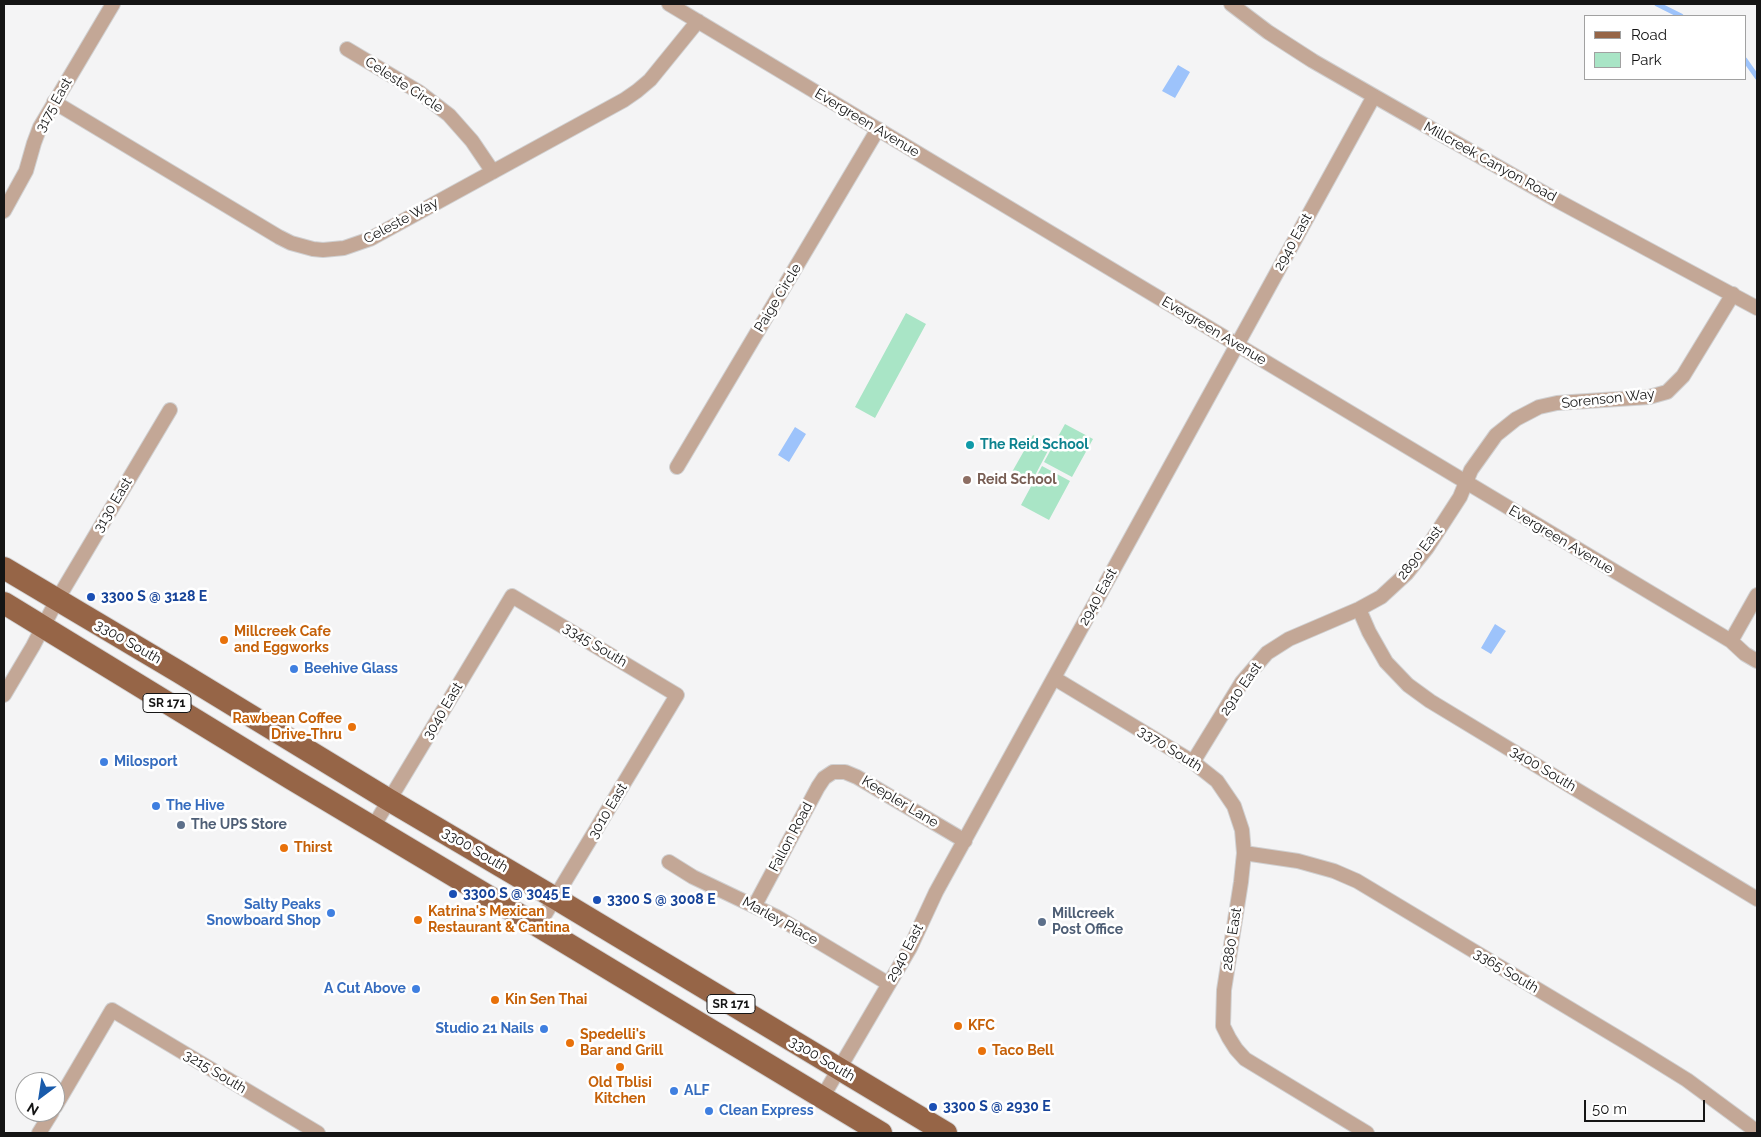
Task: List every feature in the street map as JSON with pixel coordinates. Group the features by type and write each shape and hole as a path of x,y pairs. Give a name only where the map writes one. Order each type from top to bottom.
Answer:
{"main road":[{"name":"3300 South","path":"4,568 946,1133"},
{"name":"SR 171","path":"4,603 880,1133"}],"street":[{"name":"3175 East","path":"4,211 26,171 40,127 113,4"},
{"name":"Evergreen Avenue","path":"669,4 1731,641 1745,654 1757,661"},
{"name":"Millcreek Canyon Road","path":"1231,4 1275,37 1312,61 1566,205 1757,308"},
{"name":"Celeste Way","path":"54,102 279,237 291,243 313,249 334,249 355,246 370,239 637,91 660,68 698,21"},
{"name":"Celeste Circle","path":"348,49 419,92 442,109 462,127 493,172"},
{"name":"2940 East","path":"822,1098 910,948 930,903 1374,96"},
{"name":"Paige Circle","path":"677,467 878,129"},
{"name":"Sorenson Way","path":"1466,483 1471,470 1496,435 1516,419 1539,407 1557,403 1649,397 1666,392 1683,376 1733,294"},
{"name":"3130 East","path":"4,695 43,627 56,600 170,410"},
{"name":"2890 East","path":"1359,609 1381,597 1408,573 1427,548 1460,497 1466,483"},
{"path":"1731,641 1757,595"},
{"name":"3345 South","path":"512,596 677,696"},
{"name":"3040 East","path":"373,827 512,596"},
{"name":"2910 East","path":"1193,762 1242,682 1267,653 1289,639 1359,609"},
{"name":"3400 South","path":"1359,609 1369,632 1386,662 1408,685 1438,706 1757,899"},
{"name":"3370 South","path":"1054,678 1193,762 1217,781 1234,806 1242,830 1244,853"},
{"name":"3010 East","path":"538,926 677,696"},
{"name":"Keepler Lane","path":"833,772 845,772 857,777 965,841"},
{"name":"Fallon Road","path":"755,905 818,787 824,778 833,772"},
{"name":"2880 East","path":"1244,853 1224,990 1223,1026 1228,1038 1245,1059 1367,1133"},
{"name":"3365 South","path":"1244,853 1298,860 1334,870 1357,881 1687,1080 1752,1126"},
{"name":"Marley Place","path":"669,862 693,877 777,916 889,984"},
{"name":"3215 South","path":"65,1090 112,1010 318,1133"},
{"path":"39,1133 46,1122"}],"green space":[{"path":"906,313 926,324 875,418 855,407"},
{"path":"1065,424 1093,439 1072,477 1044,462"},
{"path":"1033,435 1051,445 1031,483 1012,472"},
{"path":"1042,466 1070,481 1049,520 1021,505"}],"water":[{"path":"1178,65 1190,72 1175,98 1162,91"},
{"path":"795,427 806,434 789,462 778,455"},
{"path":"1495,624 1506,631 1491,654 1481,648"}],"waterway":[{"path":"1657,4 1679,15"},
{"path":"1746,61 1757,77"}],"place":[{"name":"The Reid School","path":"970,445"},
{"name":"Reid School","path":"967,480"},
{"name":"3300 S @ 3128 E","path":"91,597"},
{"name":"Millcreek Cafe and Eggworks","path":"224,640"},
{"name":"Beehive Glass","path":"294,669"},
{"name":"Rawbean Coffee Drive-Thru","path":"352,727"},
{"name":"Milosport","path":"104,762"},
{"name":"The Hive","path":"156,806"},
{"name":"The UPS Store","path":"181,825"},
{"name":"Thirst","path":"284,848"},
{"name":"3300 S @ 3045 E","path":"453,894"},
{"name":"3300 S @ 3008 E","path":"597,900"},
{"name":"Salty Peaks Snowboard Shop","path":"331,913"},
{"name":"Katrina's Mexican Restaurant & Cantina","path":"418,920"},
{"name":"Millcreek Post Office","path":"1042,922"},
{"name":"A Cut Above","path":"416,989"},
{"name":"Kin Sen Thai","path":"495,1000"},
{"name":"KFC","path":"958,1026"},
{"name":"Studio 21 Nails","path":"544,1029"},
{"name":"Spedelli's Bar and Grill","path":"570,1043"},
{"name":"Taco Bell","path":"982,1051"},
{"name":"Old Tblisi Kitchen","path":"620,1067"},
{"name":"ALF","path":"674,1091"},
{"name":"3300 S @ 2930 E","path":"933,1107"},
{"name":"Clean Express","path":"709,1111"}]}
